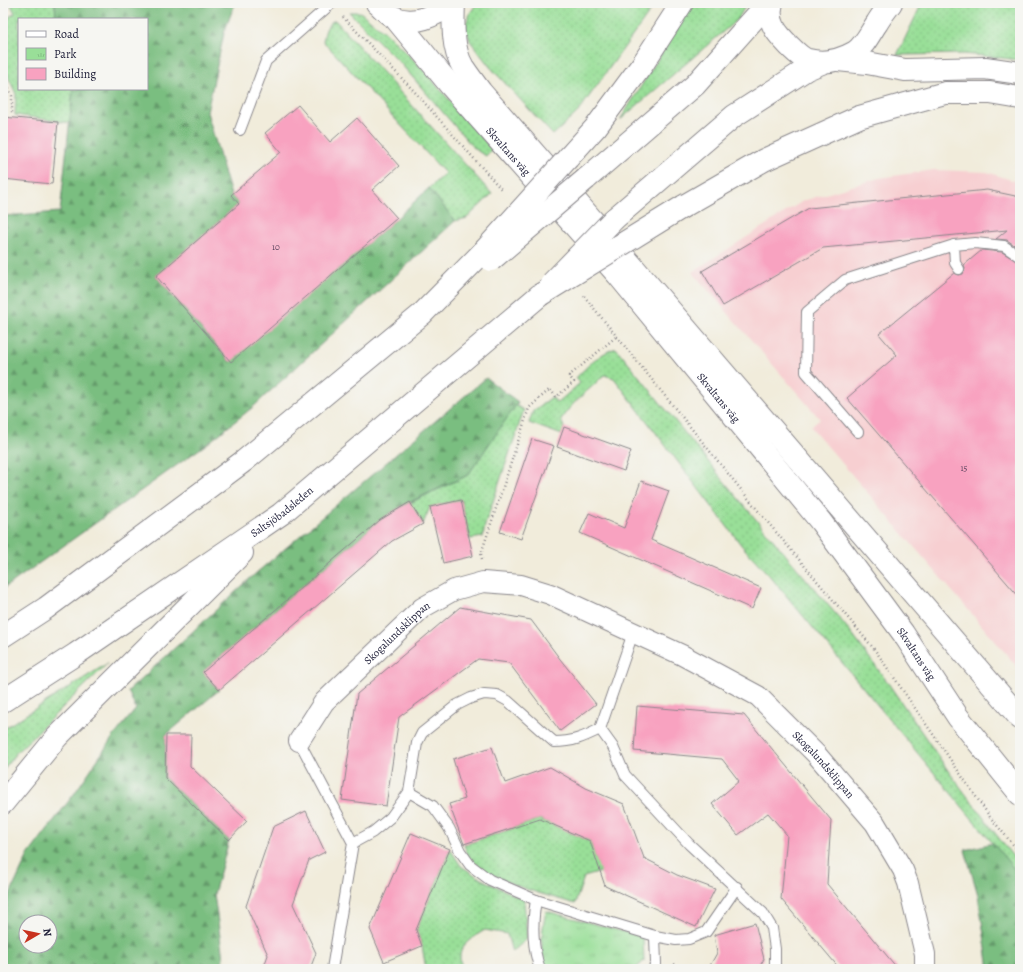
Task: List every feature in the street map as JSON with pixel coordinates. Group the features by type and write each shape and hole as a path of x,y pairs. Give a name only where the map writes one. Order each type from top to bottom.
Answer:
{"main road":[{"name":"Skvaltans väg","path":"377,3 387,13 395,18 455,91 618,275 821,522 903,633 958,717 1020,794"},
{"name":"Skvaltans väg","path":"395,18 414,21 436,13 453,3"},
{"name":"Skvaltans väg","path":"453,3 453,25 456,48 462,66 481,92 1020,718"},
{"path":"488,256 596,126 642,65 682,3"},
{"path":"3,636 46,608 244,461 422,314 488,256 586,179 696,85 768,3"},
{"path":"772,3 770,11 774,27 795,52 806,60 867,63 906,70 985,68 1020,73"},
{"path":"540,295 614,219 734,116 807,69 856,51 864,43 891,3"},
{"path":"540,295 684,206 764,160 859,117 945,93 990,92 1020,98"},
{"name":"Saltsjöbadsleden","path":"3,701 76,654 282,514 540,295"},
{"path":"3,803 57,737 282,514"}],"street":[{"name":"Skogalundsklippan","path":"299,742 324,702 422,608 454,590 483,582 521,585 550,594 682,655 758,696 825,765 875,822 903,870 908,883 924,954 925,969"}],"lane":[{"path":"240,130 266,61 331,4"},
{"path":"858,432 806,372 807,312 845,280 954,245 975,243 1004,246 1020,257"},
{"path":"954,245 955,263 959,269"},
{"path":"332,969 353,843 373,832 391,817 409,792 417,743 422,733 457,705 471,698 484,694 497,695 508,701 554,742 567,742 581,738 600,729 633,633"},
{"path":"600,729 613,747 625,775 689,844 763,913 772,928 775,949 775,969"},
{"name":"Skogalundsklippan","path":"299,742 353,843"},
{"path":"409,792 433,806 449,828 460,851 470,865 490,880 536,900 655,936 676,940 689,939 706,932 736,887"},
{"path":"536,900 533,917 535,948 540,969"},
{"path":"654,969 656,964 655,936"}],"path":[{"path":"331,4 413,90 502,189"},
{"path":"3,73 12,96 12,114"},
{"path":"3,193 8,193"},
{"path":"583,296 618,336 760,513 875,650 990,817 1020,853"},
{"path":"483,582 481,554 529,408 550,389 556,397 574,382 569,376 618,336"}],"shaded area":[{"path":"934,170 987,172 1020,183 1020,670 811,427 820,419 692,272 803,201 879,178"}],"green space":[{"path":"10,3 55,3 56,18 18,18 18,90 73,90 70,123 15,115 16,94 3,65 3,21 15,13"},
{"path":"55,3 235,3 224,33 207,112 231,195 239,204 156,276 230,362 397,218 429,188 455,221 253,407 208,443 3,589 3,216 60,212 73,90 148,90 148,18 56,18"},
{"path":"477,3 656,3 578,112 553,135 490,67 470,41 465,26 470,13"},
{"path":"693,3 747,3 738,19 620,120"},
{"path":"922,3 1020,3 1020,60 965,54 897,55"},
{"path":"349,12 360,12 386,33 417,63 492,149 486,156 472,146 402,65"},
{"path":"335,20 492,194 467,218 455,221 429,188 445,173 323,41 325,31"},
{"path":"616,348 732,491 845,625 886,680 949,772 1020,866 1020,876 769,575 742,546 614,378 604,375 575,402 561,420 564,427 562,435 529,423 533,411 552,397 557,403 580,383 576,378 589,365 605,353"},
{"path":"486,378 518,402 468,475 410,502 380,520 203,672 219,690 166,735 165,778 229,840 214,894 223,958 221,969 3,969 4,907 28,855 74,794 113,737 136,709 128,691 255,574"},
{"path":"515,405 524,410 485,525 483,537 470,539 461,500 430,507 423,524 410,503 468,475"},
{"path":"108,663 16,753 3,770 3,729"},
{"path":"540,819 590,841 601,872 584,877 575,904 534,892 505,881 480,867 467,854 464,845"},
{"path":"993,843 1020,876 1020,969 989,969 978,895 965,850"},
{"path":"450,849 461,866 481,879 524,900 527,939 512,952 507,934 485,930 469,941 462,950 460,962 463,969 426,969 422,946 416,930"},
{"path":"546,911 643,937 644,961 635,969 546,969 542,954 542,933"}],"building":[{"path":"298,105 330,142 357,118 399,166 372,190 397,218 231,362 156,276 239,204 231,195 281,152 265,133"},
{"path":"3,117 58,122 52,184 3,179"},
{"path":"987,190 1020,197 1020,249 1007,240 996,239 1007,230 823,248 723,306 702,271 809,208"},
{"path":"982,250 1002,252 1020,263 1020,598 847,398 897,355 879,334 954,273 959,275 963,274 965,269 964,265"},
{"path":"564,427 631,451 624,471 557,447"},
{"path":"532,439 554,446 521,539 500,532"},
{"path":"641,481 669,491 651,540 761,588 752,609 580,533 589,513 624,528"},
{"path":"461,500 473,556 443,563 430,507"},
{"path":"410,502 423,524 392,541 219,690 203,672 380,520"},
{"path":"460,607 531,620 596,704 560,731 509,663 478,659 399,717 386,806 342,800 357,694"},
{"path":"637,706 744,715 831,820 827,884 898,969 840,969 781,899 787,835 768,813 738,835 712,804 739,781 722,759 634,751"},
{"path":"166,735 191,735 190,766 247,821 229,840 165,778"},
{"path":"492,747 505,783 550,767 586,788 624,804 644,858 677,875 715,889 696,927 605,886 590,841 540,819 464,844 449,804 465,799 453,759"},
{"path":"306,811 325,852 309,860 293,904 316,953 310,969 263,969 268,955 246,906 273,827"},
{"path":"411,833 450,849 416,930 422,946 384,962 370,929"},
{"path":"755,923 764,959 758,969 708,969 717,953 714,935"}]}
